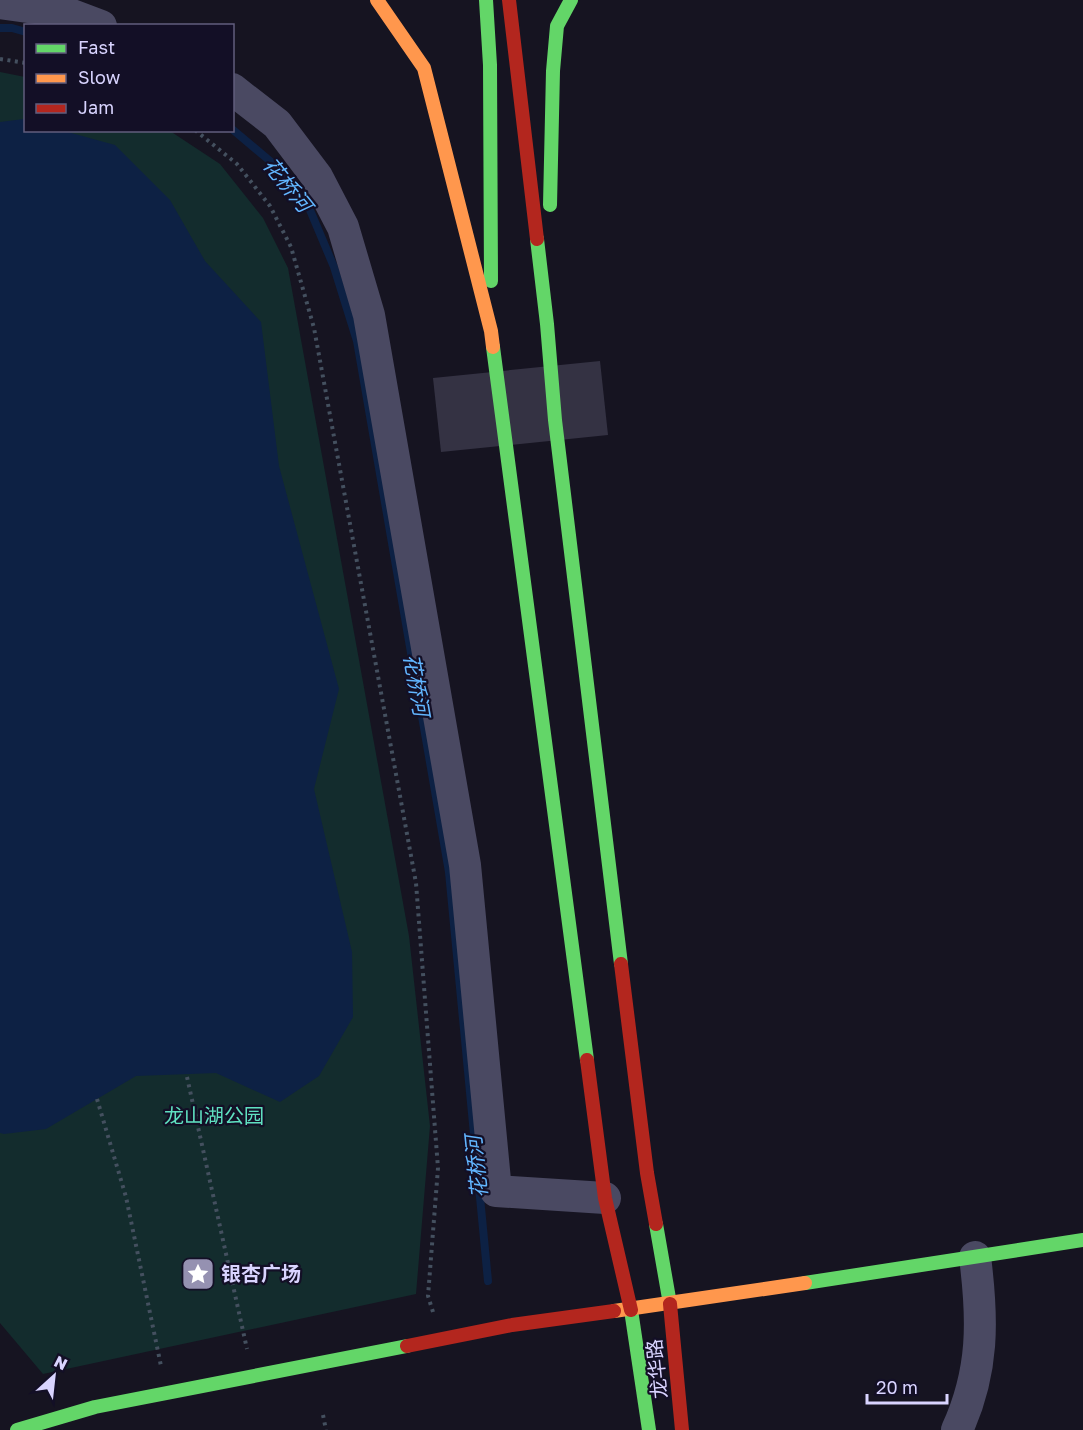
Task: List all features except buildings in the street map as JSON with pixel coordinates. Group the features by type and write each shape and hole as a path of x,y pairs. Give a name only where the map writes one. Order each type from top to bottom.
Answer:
{"main road":[{"path":"377,0 424,68 491,331"},
{"path":"486,0 490,65 491,331"},
{"path":"509,0 547,324"},
{"path":"547,324 553,71 557,26 571,0"},
{"name":"龙华路","path":"547,324 555,420 644,1149 670,1304 682,1430"},
{"name":"龙华路","path":"491,331 605,1198 631,1310 649,1430"},
{"path":"16,1430 95,1407 512,1325 631,1310 1083,1240"}],"street":[{"path":"0,3 64,12 96,24"},
{"path":"234,91 277,124 317,177 343,227 369,315 465,866 496,1191 605,1198"},
{"path":"957,1430 972,1390 979,1357 981,1326 975,1257"}],"path":[{"path":"0,59 24,63"},
{"path":"197,132 237,164 270,206 291,247 315,328 416,883 438,1168 428,1296 440,1339"},
{"path":"187,1077 253,1376"},
{"path":"97,1099 126,1197 166,1393"},
{"path":"323,1415 326,1430"}],"green space":[{"name":"龙山湖公园","path":"0,72 24,77 24,132 172,132 220,164 263,218 288,268 409,936 430,1126 416,1294 43,1374 0,1323"}],"water":[{"name":"龙山湖公园","path":"24,119 24,132 68,132 115,145 170,200 205,261 261,322 279,466 339,689 314,789 352,952 353,1017 319,1076 280,1102 216,1073 136,1076 46,1129 0,1133 0,122"}],"waterway":[{"name":"花桥河","path":"0,28 24,31"},
{"name":"花桥河","path":"234,131 276,166 310,210 334,267 357,341 449,872 488,1281"}],"traffic: fast":[{"path":"486,0 490,65 491,281"},
{"path":"550,205 553,71 557,26 571,0"},
{"path":"537,239 555,420 621,964"},
{"path":"493,347 587,1060"},
{"path":"656,1224 670,1304"},
{"path":"805,1283 1083,1240"},
{"path":"631,1310 649,1430"},
{"path":"17,1430 95,1407 407,1346"}],"traffic: slow":[{"path":"377,0 424,68 491,331 493,347"},
{"path":"614,1311 805,1283"}],"traffic: jam":[{"path":"509,0 537,239"},
{"path":"621,964 647,1173 656,1224"},
{"path":"587,1060 605,1198 631,1310"},
{"path":"670,1304 682,1430"},
{"path":"407,1346 512,1325 614,1311"}],"place":[{"name":"银杏广场","path":"198,1274"}]}
